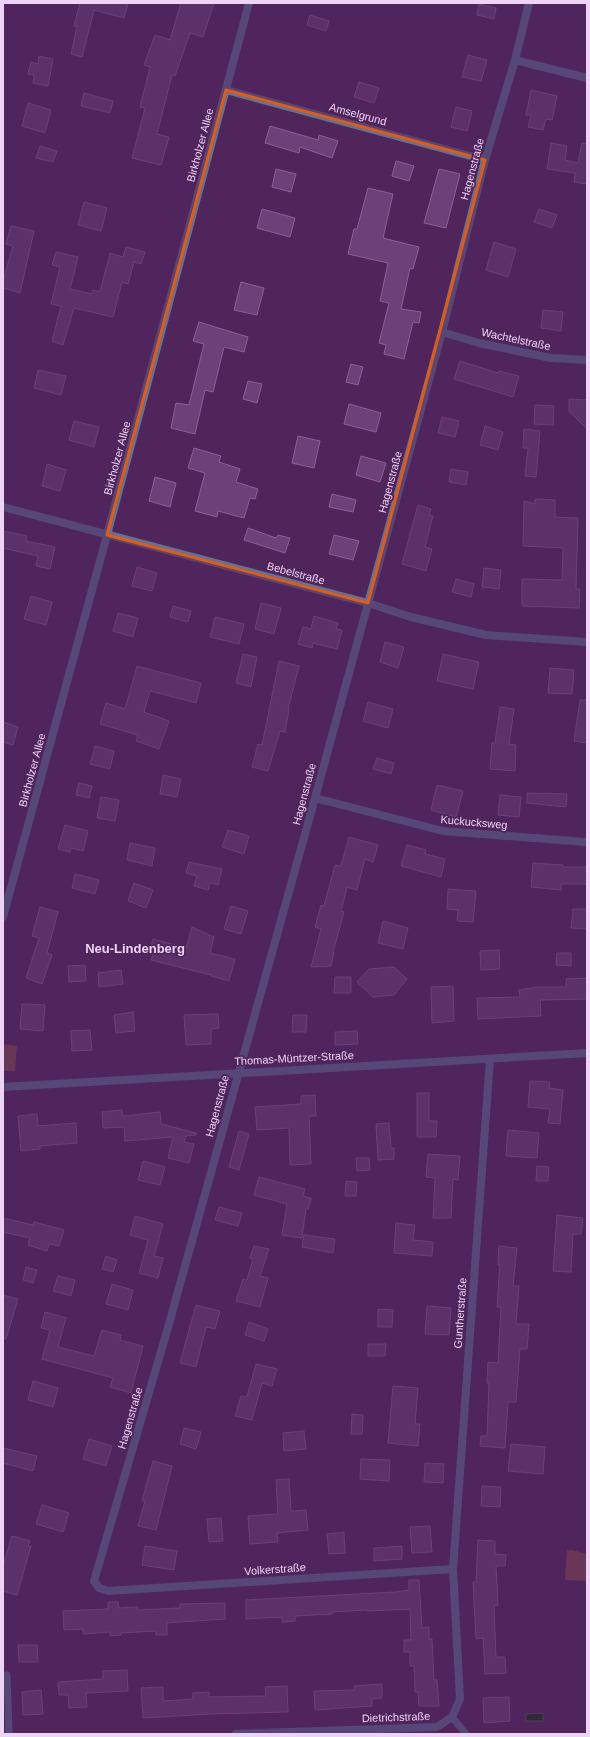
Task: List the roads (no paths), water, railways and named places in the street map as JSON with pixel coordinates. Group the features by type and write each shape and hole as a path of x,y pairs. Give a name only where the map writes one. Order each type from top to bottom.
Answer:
{"street":[{"name":"Birkholzer Allee","path":"3,917 249,3"},
{"name":"Hagenstraße","path":"99,1588 94,1581 167,1331 315,798 442,332 485,160 515,60 529,3"},
{"path":"515,60 587,78"},
{"name":"Amselgrund","path":"226,90 485,160"},
{"name":"Wachtelstraße","path":"442,332 479,343 551,358 587,360"},
{"name":"Bebelstraße","path":"3,507 368,603 411,617 486,635 587,642"},
{"name":"Kuckucksweg","path":"315,798 443,831 586,842"},
{"name":"Thomas-Müntzer-Straße","path":"3,1087 238,1072 587,1053"},
{"name":"Guntherstraße","path":"453,1569 490,1059"},
{"path":"452,1717 460,1699 453,1569"},
{"name":"Volkerstraße","path":"99,1588 108,1591 453,1569"},
{"name":"Dietrichstraße","path":"236,1734 376,1732 436,1727 452,1717"}],"lane":[{"path":"7,1675 10,1734"},
{"path":"452,1717 466,1734"}],"district":[{"name":"Neu-Lindenberg","path":"135,948"}]}
